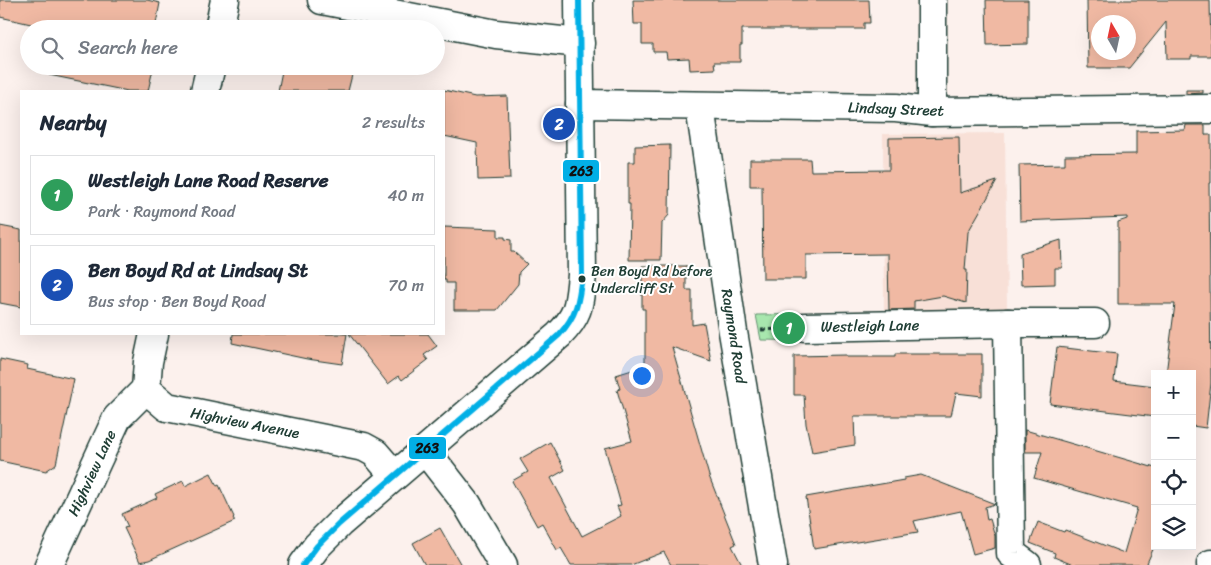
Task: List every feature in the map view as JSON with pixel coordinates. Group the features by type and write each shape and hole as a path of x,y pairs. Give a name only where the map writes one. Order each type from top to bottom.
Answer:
{"street":[{"path":"221,20 225,0"},
{"path":"322,0 424,20"},
{"path":"304,565 317,546 339,524 559,335 570,324 578,309 582,275 579,0"},
{"path":"932,0 932,112"},
{"path":"445,24 496,34 580,43"},
{"path":"205,90 209,75"},
{"name":"Lindsay Street","path":"580,104 896,108 932,112 1211,109"},
{"name":"Raymond Road","path":"700,106 733,332 773,565"},
{"path":"1008,323 1011,552 1027,565"},
{"name":"Westleigh Lane","path":"805,327 1095,323"},
{"path":"146,389 148,362 154,335"},
{"name":"Highview Avenue","path":"146,389 167,407 364,447 375,453 394,475"},
{"name":"Highview Lane","path":"49,565 118,418 146,389"},
{"path":"425,450 467,504 503,565"}],"path":[{"name":"Westleigh Lane","path":"733,332 805,327"}],"shaded area":[{"path":"1005,133 1007,311 884,313 883,134"}],"green space":[{"path":"818,314 821,341 761,340 756,315"}],"building":[{"path":"0,0 147,0 160,3 157,20 20,20 20,22 0,17"},
{"path":"633,0 869,0 870,23 864,23 864,29 742,29 740,62 714,62 715,69 690,70 689,58 667,59 666,52 653,52 653,44 642,44 642,24 634,24"},
{"path":"986,0 1028,0 1028,44 987,45"},
{"path":"1087,0 1210,0 1211,56 1191,56 1191,59 1167,59 1166,22 1136,59 1136,15 1091,15 1091,60 1135,60 1129,68 1088,68"},
{"path":"49,75 152,75 148,90 123,90"},
{"path":"281,75 352,75 348,90 278,90"},
{"path":"445,90 475,97 507,96 510,179 478,180 477,143 445,136"},
{"path":"1186,90 1203,90 1203,93 1186,94"},
{"path":"1186,125 1205,125 1205,135 1211,135 1211,183 1209,183 1211,383 1206,428 1196,427 1196,370 1167,370 1175,304 1118,304 1118,222 1127,219 1127,217 1020,221 1019,165 1065,164 1065,155 1136,154 1136,131 1185,130"},
{"path":"959,137 960,193 997,181 968,232 965,270 967,270 966,303 943,296 914,301 914,309 889,310 888,254 806,255 806,279 763,279 762,186 750,186 750,159 810,159 811,171 889,170 889,138"},
{"path":"670,145 669,215 662,223 661,260 629,260 630,204 628,204 628,162 635,162 635,146"},
{"path":"0,226 20,230 20,307 0,303"},
{"path":"445,227 498,229 498,237 505,237 505,239 511,240 511,252 514,252 527,264 519,272 518,284 497,310 454,310 454,283 446,283"},
{"path":"1061,240 1062,268 1055,268 1055,284 1021,285 1020,253"},
{"path":"642,266 686,266 686,290 692,290 692,325 704,323 711,361 672,347 709,476 736,544 732,546 742,565 671,565 664,552 631,565 571,565 561,548 557,550 542,523 537,526 512,481 528,472 520,459 550,442 565,470 551,478 582,536 621,516 617,506 621,505 605,448 632,441 617,390 620,389 616,375 645,366 645,309 642,309"},
{"path":"233,335 347,335 342,364 307,359 232,343"},
{"path":"350,335 429,335 437,346 424,355 428,360 402,380 399,376 388,384"},
{"path":"1057,347 1117,354 1114,381 1151,386 1151,417 1050,404"},
{"path":"895,354 982,354 982,396 956,393 951,416 854,416 855,445 812,452 806,424 804,395 794,395 794,356 846,355 846,357 895,357"},
{"path":"0,359 28,365 27,369 74,379 56,464 46,471 0,461"},
{"path":"1025,430 1151,467 1151,550 1153,550 1147,563 1150,565 1073,565 1054,557 1055,553 1030,543 1038,522 1064,532 1065,530 1124,553 1137,508 1034,478 1042,452 1025,452"},
{"path":"211,473 217,486 219,485 235,521 149,560 140,562 124,528 128,527 122,514 157,498 155,494 183,481 185,486"},
{"path":"921,475 995,504 985,507 987,520 990,519 995,536 995,548 973,554 961,511 914,521 918,532 814,549 806,497 904,480 904,478"},
{"path":"440,528 461,565 425,565 413,543"}],"transit line":[{"name":"263","path":"303,565 317,546 339,524 559,335 570,321 578,300 582,275 579,0"}],"place":[{"name":"Ben Boyd Rd at Lindsay St","path":"559,124"},
{"name":"Ben Boyd Rd before Undercliff St","path":"582,279"},
{"name":"Westleigh Lane Road Reserve","path":"789,328"}]}
